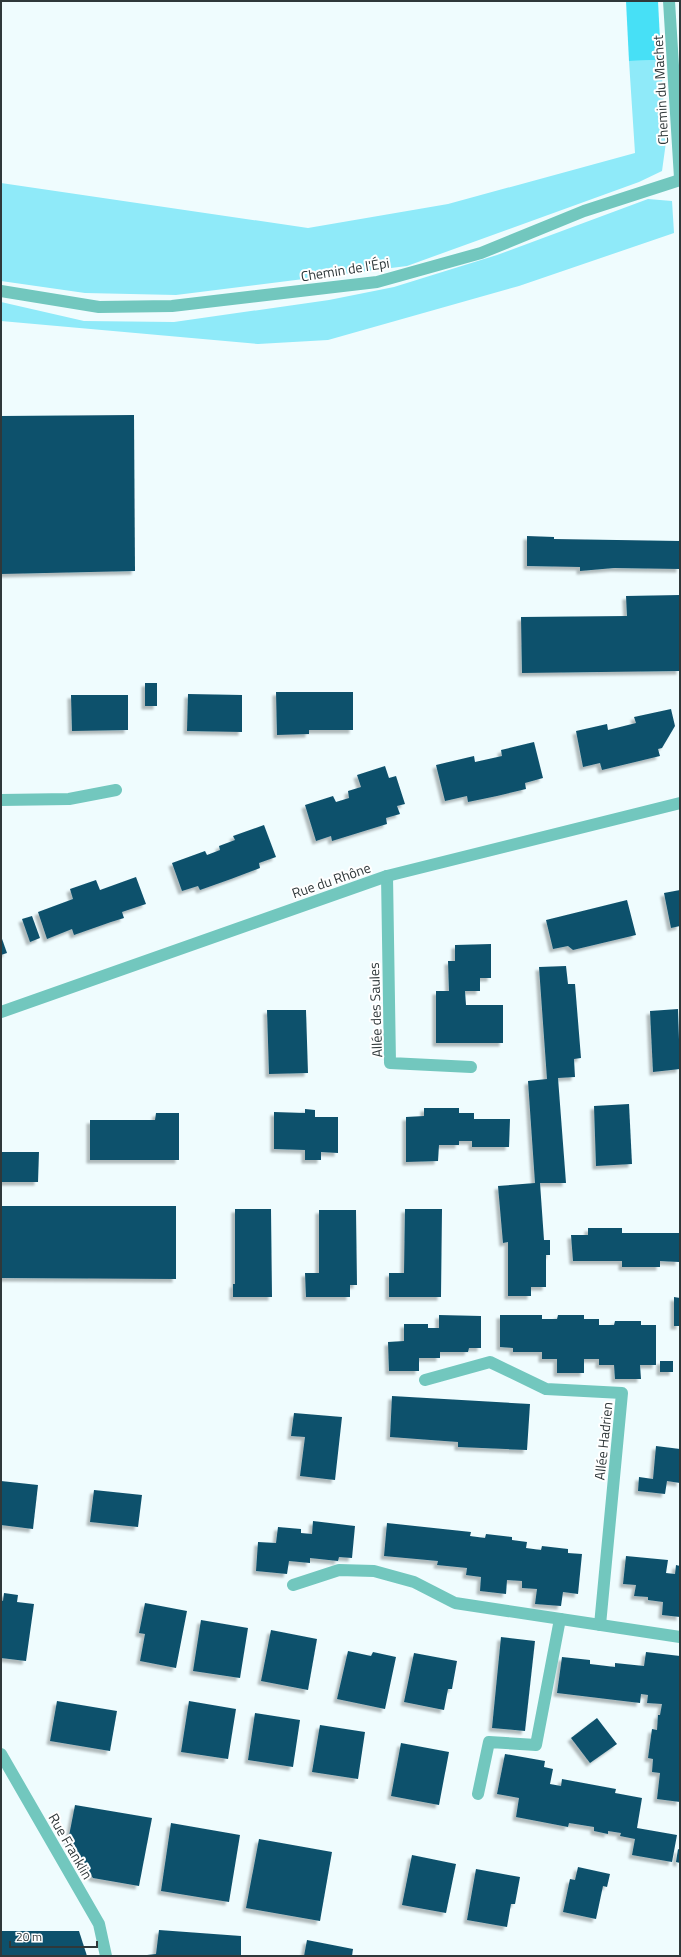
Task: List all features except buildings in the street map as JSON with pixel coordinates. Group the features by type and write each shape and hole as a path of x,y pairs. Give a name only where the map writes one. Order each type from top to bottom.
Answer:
{"street":[{"name":"Chemin du Machet","path":"669,1 680,179"},
{"name":"Chemin de l'Épi","path":"1,290 99,307 172,306 377,282 481,253 584,211 680,179"},
{"path":"1,800 69,799 116,790"},
{"name":"Rue du Rhône","path":"1,1012 387,876 680,803"},
{"name":"Allée des Saules","path":"387,876 390,1063 471,1066"},
{"name":"Allée Hadrien","path":"425,1380 490,1362 546,1389 622,1393 600,1625"},
{"path":"293,1585 339,1570 374,1571 414,1582 455,1603 680,1636"},
{"path":"478,1794 489,1742 536,1745 560,1619"},
{"name":"Rue Franklin","path":"1,1754 99,1924 106,1956"}],"shaded area":[{"path":"626,1 658,1 661,60 629,61"},
{"path":"661,60 666,142 662,171 639,182 407,266 176,295 85,293 1,281 1,183 308,228 448,204 635,153 629,61"},
{"path":"648,199 672,201 674,233 519,286 328,340 258,344 1,321 1,302 84,321 174,322 329,300 394,287 497,255"}]}
